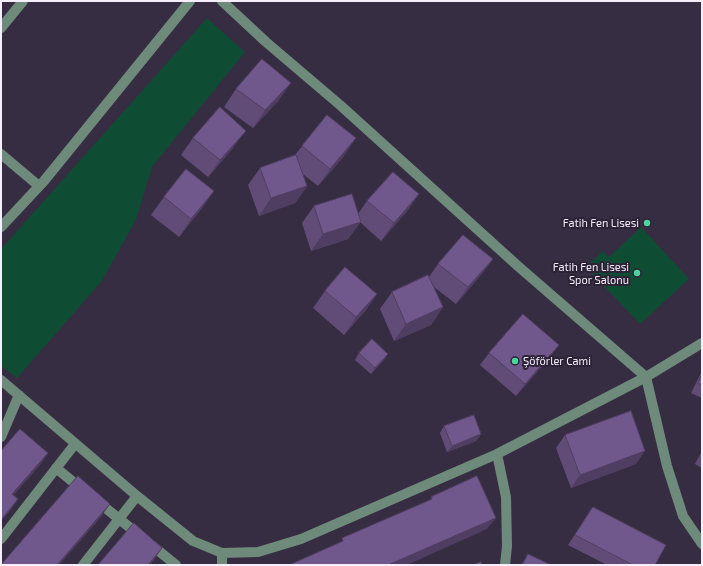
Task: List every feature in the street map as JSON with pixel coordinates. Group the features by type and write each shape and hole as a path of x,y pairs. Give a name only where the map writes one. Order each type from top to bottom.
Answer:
{"street":[{"path":"1,28 22,1"},
{"path":"1,227 39,186 190,1"},
{"path":"222,1 266,42 340,105 518,267 646,377 667,466 683,516 702,544"},
{"path":"1,154 39,186"},
{"path":"1,380 137,496 193,541 222,553 258,552 301,539 497,454 646,377 702,344"},
{"path":"1,437 19,395"},
{"path":"1,539 75,444"},
{"path":"497,454 506,497 507,546 505,565"},
{"path":"56,468 175,564"},
{"path":"83,565 137,496"},
{"path":"222,553 222,565"}],"green space":[{"path":"207,18 245,52 152,167 136,220 101,282 17,378 1,366 1,249"},
{"name":"Fatih Fen Lisesi Spor Salonu","path":"641,227 689,279 640,324 586,267 603,251 609,257"}],"building":[{"path":"262,59 291,83 265,110 236,89"},
{"path":"220,107 246,131 220,160 193,138"},
{"path":"327,115 356,138 330,169 302,146"},
{"path":"296,155 307,186 271,198 260,168"},
{"path":"186,169 214,191 191,219 164,197"},
{"path":"393,172 419,194 394,223 367,201"},
{"path":"352,194 361,222 323,234 314,206"},
{"path":"463,235 493,259 468,287 438,264"},
{"path":"345,267 377,294 356,317 325,291"},
{"path":"428,275 443,307 406,324 392,292"},
{"name":"Şöförler Cami","path":"523,314 559,345 525,384 489,353"},
{"path":"372,339 388,354 375,368 359,353"},
{"path":"702,375 702,385 698,383"},
{"path":"631,411 645,451 580,475 565,435"},
{"path":"474,415 481,434 452,446 444,426"},
{"path":"20,429 48,453 12,494 18,499 1,520 1,451"},
{"path":"78,476 110,504 57,565 1,565"},
{"path":"477,476 496,518 388,565 289,565 343,541 342,538 432,499 431,497"},
{"path":"593,507 666,545 655,565 633,565 575,535"},
{"path":"134,523 162,548 148,565 98,565"},
{"path":"528,554 551,565 523,565"},
{"path":"481,562 482,565 473,565"}],"place":[{"name":"Fatih Fen Lisesi","path":"647,223"},
{"name":"Fatih Fen Lisesi Spor Salonu","path":"637,273"},
{"name":"Şöförler Cami","path":"515,361"}]}
